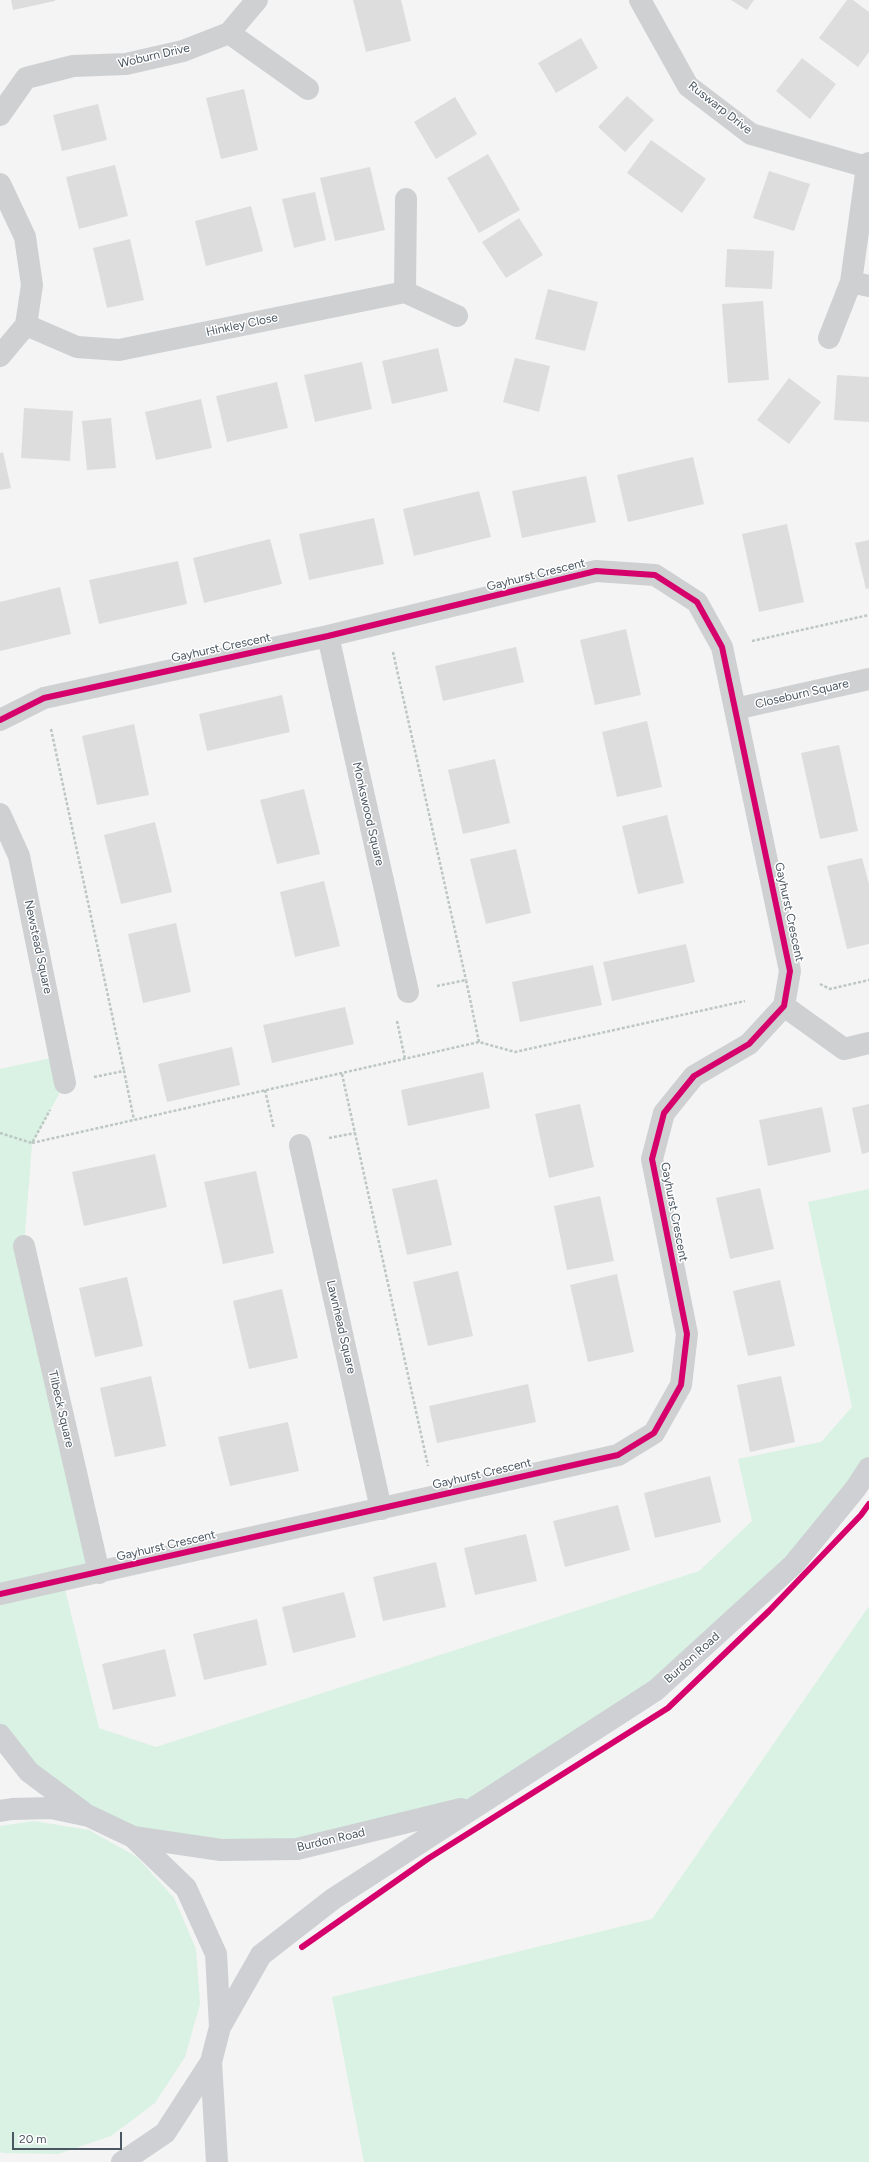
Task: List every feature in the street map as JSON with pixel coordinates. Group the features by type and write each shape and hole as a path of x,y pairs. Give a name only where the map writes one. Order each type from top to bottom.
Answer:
{"main road":[{"name":"Burdon Road","path":"220,2027 261,1955 333,1899 656,1690 794,1564 856,1488 869,1468"},
{"path":"0,1734 29,1772 89,1816"},
{"name":"Burdon Road","path":"0,1811 12,1809 51,1808 89,1816 133,1837 221,1850 297,1849 478,1805"},
{"name":"Burdon Road","path":"122,2162 165,2133 212,2062 220,2027 216,1954 186,1888 133,1837"},
{"path":"212,2062 217,2162"}],"street":[{"path":"257,0 229,33 308,88"},
{"name":"Ruswarp Drive","path":"640,0 688,86 751,134 868,165 860,284 829,338"},
{"name":"Woburn Drive","path":"0,115 26,78 73,66 126,64 183,51 229,33"},
{"path":"0,184 25,237 32,285 26,325 0,356"},
{"path":"406,199 405,292 457,316"},
{"name":"Hinkley Close","path":"26,325 77,347 119,350 405,292"},
{"name":"Gayhurst Crescent","path":"0,720 44,698 328,636 596,572 655,575 697,602 722,647 790,971 784,1006 749,1044 694,1076 664,1113 652,1159 687,1334 681,1384 654,1433 618,1455 99,1573 0,1594"},
{"name":"Monkswood Square","path":"328,636 408,992"},
{"name":"Closeburn Square","path":"735,709 869,679"},
{"name":"Newstead Square","path":"0,814 19,856 65,1083"},
{"path":"784,1006 844,1049 869,1043"},
{"name":"Lawnhead Square","path":"300,1145 381,1509"},
{"name":"Tilbeck Square","path":"24,1246 99,1573"}],"path":[{"path":"722,647 869,615"},
{"path":"386,622 480,1042"},
{"path":"44,698 134,1120"},
{"path":"790,971 830,989 869,980"},
{"path":"405,1059 396,1020 408,992 466,980"},
{"path":"0,1133 32,1144 480,1042 515,1052 761,998 784,1006"},
{"path":"32,1144 65,1083 124,1071"},
{"path":"342,1074 435,1496"},
{"path":"265,1090 275,1131 300,1145"}],"green space":[{"path":"60,1056 65,1083 32,1144 24,1246 99,1573 63,1581 99,1728 156,1747 699,1571 752,1521 738,1459 821,1442 852,1407 808,1202 869,1189 869,1468 856,1488 656,1690 478,1805 297,1849 221,1850 89,1816 0,1735 0,1069"},
{"path":"869,1606 869,2162 364,2162 332,1997 652,1919"},
{"path":"34,1821 89,1830 137,1857 174,1898 196,1949 200,2004 185,2057 155,2103 111,2136 58,2154 0,2152 0,1826"}],"building":[{"path":"11,0 55,0 55,1 13,10"},
{"path":"353,0 401,0 411,41 366,52"},
{"path":"731,0 754,0 747,10"},
{"path":"847,0 853,0 869,12 869,52 858,67 819,38"},
{"path":"581,38 598,68 556,93 538,63"},
{"path":"802,58 836,84 810,119 776,91"},
{"path":"244,89 258,150 221,159 206,98"},
{"path":"627,96 654,120 625,152 598,127"},
{"path":"455,97 477,134 436,159 414,122"},
{"path":"98,104 107,140 62,151 53,115"},
{"path":"651,140 706,179 682,213 627,173"},
{"path":"488,154 520,210 479,233 447,178"},
{"path":"115,165 128,216 79,229 66,177"},
{"path":"370,167 385,230 335,241 320,178"},
{"path":"769,171 810,184 794,231 753,218"},
{"path":"315,192 326,240 294,248 282,199"},
{"path":"251,206 263,251 206,266 195,221"},
{"path":"519,218 543,255 506,278 482,242"},
{"path":"130,239 144,300 107,308 93,248"},
{"path":"727,249 774,251 772,289 725,287"},
{"path":"548,289 598,302 585,351 535,339"},
{"path":"763,301 769,380 728,383 722,304"},
{"path":"438,348 448,391 392,404 382,361"},
{"path":"515,358 550,366 539,412 503,402"},
{"path":"362,362 372,409 315,422 304,375"},
{"path":"837,375 869,377 869,422 834,420"},
{"path":"789,378 821,402 789,444 757,420"},
{"path":"277,382 288,428 227,442 216,396"},
{"path":"201,399 212,448 156,460 145,412"},
{"path":"24,408 73,411 70,461 21,458"},
{"path":"111,418 116,468 87,470 82,421"},
{"path":"3,452 11,488 0,490 0,453"},
{"path":"693,457 704,504 628,522 617,475"},
{"path":"586,476 596,522 522,538 512,491"},
{"path":"479,491 491,537 414,556 403,509"},
{"path":"374,518 384,564 309,580 299,534"},
{"path":"787,524 804,602 759,612 742,534"},
{"path":"270,539 282,584 204,603 193,558"},
{"path":"869,540 869,588 866,589 855,543"},
{"path":"178,561 187,604 99,624 89,580"},
{"path":"60,587 71,634 0,651 0,602"},
{"path":"626,629 641,695 595,705 580,640"},
{"path":"516,647 524,682 443,701 435,666"},
{"path":"282,695 290,732 207,751 199,714"},
{"path":"647,721 662,787 617,797 602,732"},
{"path":"134,724 149,795 97,805 82,736"},
{"path":"839,745 858,831 820,839 801,753"},
{"path":"495,759 510,823 463,834 448,770"},
{"path":"304,789 320,854 277,864 260,800"},
{"path":"667,815 684,883 638,894 622,826"},
{"path":"155,822 172,892 121,904 104,835"},
{"path":"516,849 531,913 486,924 470,859"},
{"path":"862,858 869,884 869,944 847,949 827,866"},
{"path":"324,881 340,946 295,957 280,892"},
{"path":"176,923 191,992 143,1003 128,934"},
{"path":"686,944 695,982 612,1001 603,962"},
{"path":"593,965 602,1005 520,1022 512,982"},
{"path":"345,1007 354,1044 272,1063 263,1025"},
{"path":"232,1047 240,1085 167,1102 158,1064"},
{"path":"483,1072 490,1108 408,1126 401,1090"},
{"path":"580,1104 594,1167 549,1178 535,1114"},
{"path":"869,1104 869,1152 862,1154 852,1108"},
{"path":"822,1107 831,1152 768,1166 759,1120"},
{"path":"155,1154 167,1207 84,1226 72,1172"},
{"path":"256,1171 274,1253 223,1264 204,1182"},
{"path":"437,1179 452,1245 407,1255 392,1189"},
{"path":"760,1188 774,1249 730,1259 716,1198"},
{"path":"600,1196 614,1261 567,1270 554,1206"},
{"path":"458,1271 473,1336 428,1346 413,1282"},
{"path":"617,1274 634,1352 588,1362 570,1285"},
{"path":"127,1277 143,1346 95,1357 79,1288"},
{"path":"780,1280 795,1346 748,1356 733,1291"},
{"path":"282,1289 298,1358 249,1369 233,1301"},
{"path":"151,1376 166,1446 115,1457 100,1388"},
{"path":"781,1376 795,1442 750,1452 737,1385"},
{"path":"528,1384 536,1422 437,1443 429,1406"},
{"path":"288,1422 299,1471 230,1486 218,1437"},
{"path":"710,1476 721,1522 655,1538 644,1493"},
{"path":"618,1505 630,1550 565,1567 553,1521"},
{"path":"526,1534 537,1581 475,1595 464,1548"},
{"path":"436,1562 446,1607 383,1621 373,1577"},
{"path":"344,1592 356,1637 293,1653 282,1607"},
{"path":"257,1619 267,1665 204,1680 193,1634"},
{"path":"165,1649 176,1696 113,1710 102,1664"}],"cycle path":[{"path":"0,720 44,698 328,636 596,571 655,575 697,602 722,647 790,971 784,1006 749,1044 694,1076 664,1113 652,1159 687,1334 681,1385 654,1433 618,1455 0,1594"},
{"path":"302,1947 429,1858 668,1708 769,1611 861,1515 869,1504"}]}
